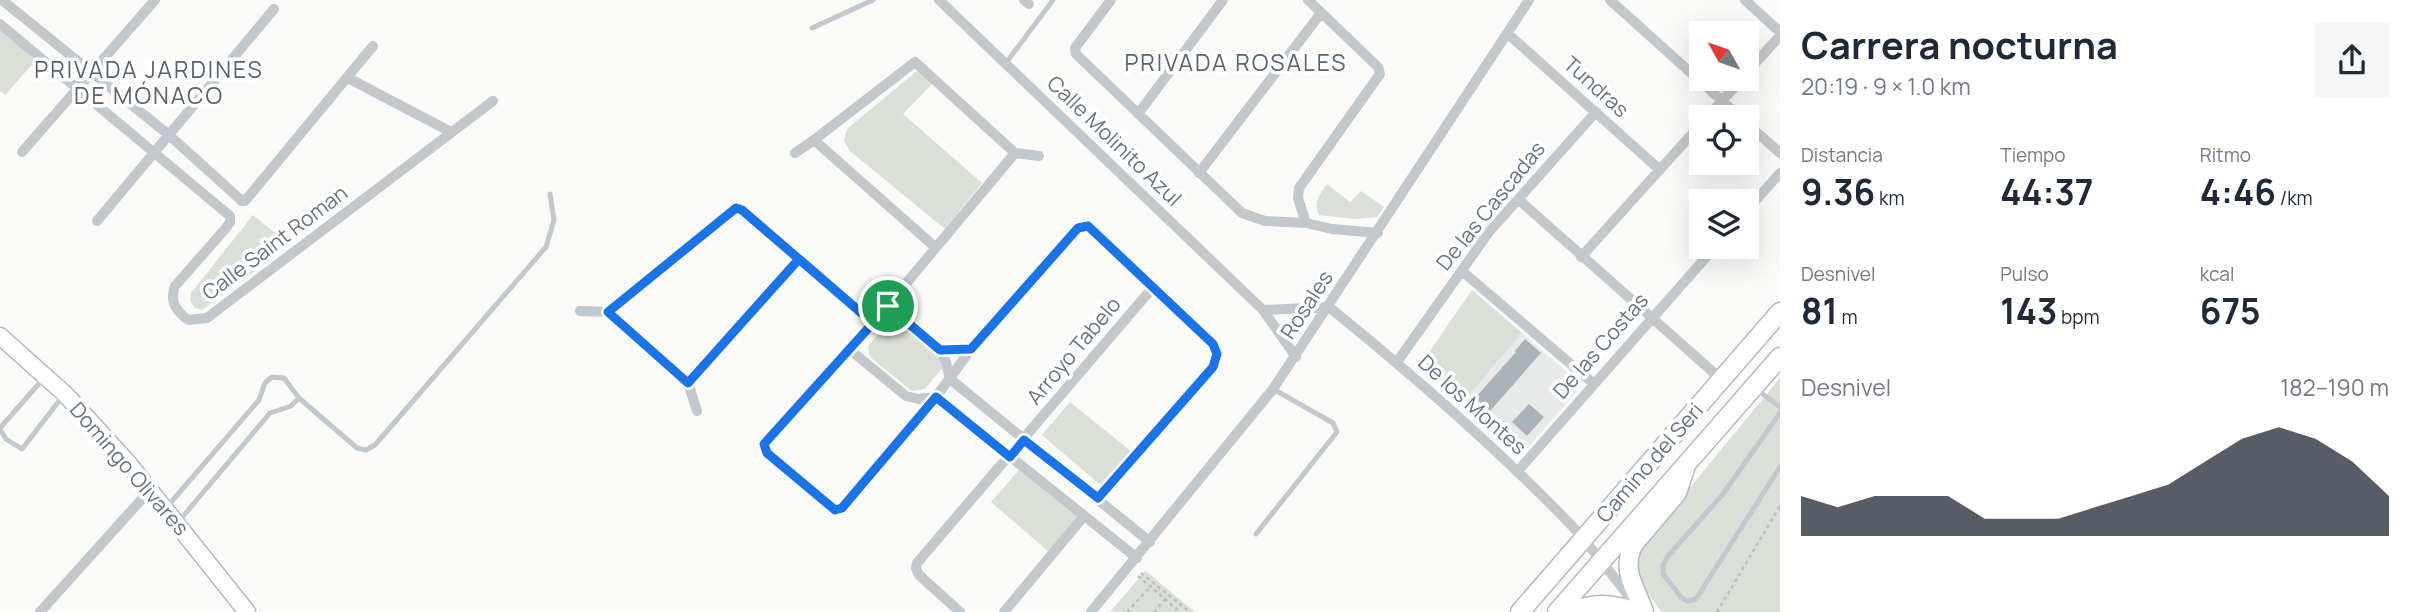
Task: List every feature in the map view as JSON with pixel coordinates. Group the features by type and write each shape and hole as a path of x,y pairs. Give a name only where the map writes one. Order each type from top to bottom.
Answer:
{"main road":[{"name":"Camino del Seri","path":"1520,612 1780,312"},
{"name":"Domingo Olivares","path":"0,336 65,394 129,464 247,612"},
{"name":"Camino del Seri","path":"1557,612 1780,357"},
{"path":"1643,612 1629,575 1630,552 1677,493 1687,463"},
{"path":"1572,612 1601,604 1616,605 1635,612"}],"street":[{"path":"2,0 169,135 239,200 245,201 373,46"},
{"path":"22,152 155,0"},
{"name":"Calle Molinito Azul","path":"939,0 1263,310 1296,357"},
{"path":"1111,0 1075,48 1077,56 1242,213 1265,221 1306,223 1332,229 1378,233"},
{"path":"1138,114 1223,0"},
{"path":"1306,223 1298,198 1299,188 1379,79 1378,67 1308,0"},
{"name":"Rosales","path":"1091,612 1273,389 1296,357 1530,0"},
{"path":"1610,0 1726,105"},
{"path":"1745,0 1780,34 1759,58"},
{"path":"97,221 274,9"},
{"path":"1199,173 1321,13"},
{"path":"0,24 155,152"},
{"name":"Tundras","path":"1507,33 1660,170"},
{"path":"31,50 45,35"},
{"path":"795,153 913,57 1015,153 1039,156"},
{"path":"348,78 452,132"},
{"path":"1718,105 1731,91"},
{"name":"Calle Saint Roman","path":"155,152 230,216 226,228 175,286 173,292 173,303 180,314 188,320 196,321 207,318 493,101"},
{"name":"De las Cascadas","path":"1397,362 1489,232 1596,112"},
{"path":"1759,134 1780,153"},
{"path":"1581,257 1689,137"},
{"path":"814,140 935,247"},
{"path":"1015,153 888,306 764,444 767,453 831,509 842,508 936,397 971,349 1082,226 1088,226 1213,344 1217,354 1213,367 1098,498"},
{"path":"1759,196 1780,173"},
{"path":"1518,200 1722,380"},
{"path":"608,312 733,209 742,210 873,323"},
{"path":"688,383 799,259"},
{"name":"De las Costas","path":"1517,472 1704,259"},
{"path":"1462,271 1594,384"},
{"name":"Arroyo Tabelo","path":"960,612 919,575 916,568 1154,286"},
{"path":"888,306 940,350 950,379 1150,542"},
{"path":"1263,310 1329,307"},
{"name":"De los Montes","path":"1329,307 1397,362 1517,472 1583,540 1643,612"},
{"path":"580,311 608,312 688,383 697,411"},
{"path":"849,349 906,396 919,399 936,397 1137,558"},
{"path":"940,350 971,349"},
{"path":"40,612 150,490"},
{"path":"1004,612 1084,516"}],"lane":[{"path":"812,28 873,0"},
{"path":"1006,63 1052,0"},
{"path":"165,509 259,400 265,383 272,377 284,378 299,398 357,448 366,450 375,445 546,247 554,220 550,194"},
{"path":"45,377 0,428 6,439 22,449 65,394"},
{"path":"1754,387 1780,407"},
{"path":"1256,534 1337,432 1333,423 1273,389"},
{"path":"177,523 270,413 291,406 299,398"},
{"path":"1780,413 1723,494 1668,556 1663,573 1681,597 1687,601 1696,599 1780,467"}],"path":[{"path":"1717,612 1780,506"},
{"path":"1180,612 1139,575 1190,612"},
{"path":"1128,612 1150,587"},
{"path":"1154,612 1165,600"},
{"path":"1170,612 1174,607"}],"shaded area":[{"path":"0,30 37,59 5,95 0,91"},
{"path":"918,70 934,82 903,114 982,183 945,229 850,151 844,141 847,129"},
{"path":"1327,184 1350,202 1361,191 1384,207 1377,217 1355,219 1319,215 1317,203"},
{"path":"253,215 290,245 202,310 195,308 190,301 191,293"},
{"path":"1472,290 1522,333 1463,402 1423,361"},
{"path":"891,320 901,322 941,354 942,368 925,389 912,391 870,357 868,346"},
{"path":"1522,333 1582,385 1520,457 1463,402"},
{"path":"1780,378 1780,612 1662,612 1645,589 1639,574 1642,546"},
{"path":"1070,402 1132,452 1106,483 1098,483 1042,435"},
{"path":"1020,469 1078,516 1049,552 991,502"},
{"path":"1145,571 1148,573 1195,612 1110,612"}],"building":[{"path":"1525,339 1541,353 1490,411 1475,398"},
{"path":"1529,404 1544,417 1527,436 1512,422"}],"district":[{"name":"PRIVADA ROSALES","path":"1236,63"},
{"name":"PRIVADA JARDINES DE MÓNACO","path":"149,83"}],"route":[{"path":"888,306 873,323 799,259 742,210 736,208 608,312 688,383 799,259 873,323 764,444 767,453 835,510 842,508 936,397 1010,457 1024,440 1098,498 1213,367 1217,354 1213,344 1088,226 1078,228 971,349 940,350 888,306"}]}
